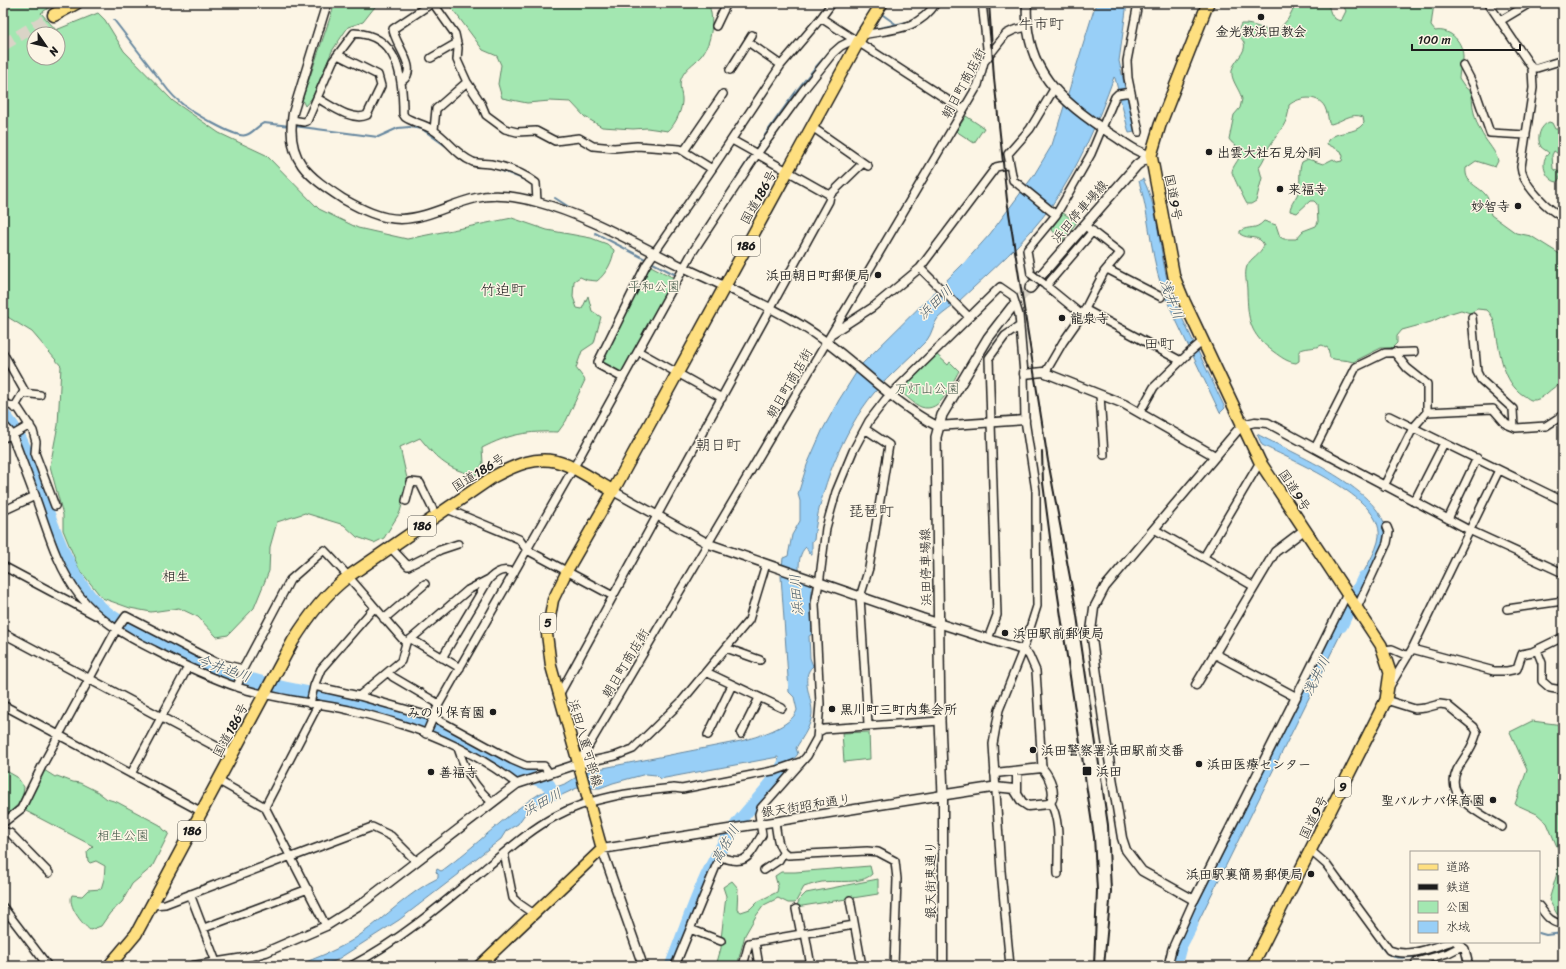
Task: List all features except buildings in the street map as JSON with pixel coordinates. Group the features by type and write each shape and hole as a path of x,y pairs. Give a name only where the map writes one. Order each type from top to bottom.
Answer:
{"highway":[{"path":"72,3 57,14 76,3"},
{"name":"国道186号","path":"114,965 153,905 272,679 310,614 328,593 349,576 493,477 528,460 543,458 574,467 613,490 812,127 858,39 882,3"},
{"name":"国道9号","path":"1208,3 1160,125 1151,156 1174,276 1200,344 1260,462 1304,530 1353,600 1383,650 1390,672 1390,686 1386,700 1252,966"}],"main road":[{"name":"浜田停車場線","path":"1030,288 1137,164 1151,156"},
{"name":"浜田停車場線","path":"943,795 940,721 937,426 988,338 1012,307"},
{"name":"浜田八重可部線","path":"602,849 558,696 548,650 547,625 553,600 567,571 613,490"},
{"path":"943,795 995,787"},
{"path":"479,966 602,849"}],"street":[{"path":"327,3 292,120 292,141 296,155 302,167 314,180 352,204 371,213 400,219 415,218 486,196 504,195 537,202 604,228 792,319 826,342 926,421 937,426 1025,420"},
{"path":"402,81 408,74 408,66 393,35 393,29 432,3 454,34 457,43 457,60 467,82 481,102 486,115 510,130 524,132 536,131 555,141 579,138 593,146 614,148 637,146 684,150 712,169"},
{"path":"716,26 727,3"},
{"path":"623,378 599,365 598,362 646,265 732,140 750,109 781,65 832,3"},
{"path":"427,733 439,704 574,467 684,268 757,154 833,53 858,39 907,27 917,23 927,15 936,3"},
{"path":"982,3 988,57"},
{"path":"1027,3 1027,27 1038,64 1054,89 1065,101 1102,128 1142,153 1151,156"},
{"path":"1138,3 1128,53 1129,93 1139,132"},
{"path":"1488,3 1532,68 1533,88 1522,175 1548,208 1563,217"},
{"path":"1500,22 1530,3"},
{"path":"821,18 858,39 963,110"},
{"name":"朝日町商店街","path":"579,766 826,342 978,85 983,64 1006,34 1014,30 1027,27"},
{"path":"292,120 307,121 333,61 354,33 361,33 386,45 394,55 402,81 403,114 405,117 434,130 447,141 448,145 463,157 475,163 491,164 506,168 519,172 531,179 536,183 537,202"},
{"path":"730,70 752,35"},
{"path":"748,42 781,65"},
{"path":"431,58 457,43"},
{"path":"317,98 350,115 363,117 367,115 381,86 378,75 338,54"},
{"path":"1532,68 1537,68 1563,60"},
{"path":"1463,65 1473,84 1490,133 1526,135"},
{"path":"434,130 436,109 467,82"},
{"path":"1054,89 1030,129 1008,154 1013,180 1055,214"},
{"path":"1129,93 1118,94 1079,178 1055,214 1027,250 1031,274 1084,312 1181,361"},
{"path":"684,150 723,94"},
{"path":"558,696 771,309 829,201 830,195 866,164 812,127"},
{"path":"732,140 830,195"},
{"path":"831,334 873,307 920,268 996,167 1010,164"},
{"path":"1045,373 1063,342 1084,312 1107,269 1120,253 1084,224"},
{"path":"1045,285 1093,231"},
{"path":"920,268 967,315"},
{"path":"1107,269 1161,297"},
{"path":"675,966 721,857 735,862 743,860 762,835 759,814 761,808 807,756 818,732 820,704 815,611 817,582 826,528 843,474 853,450 864,429 889,393 967,315 1000,287 1013,296 1019,315 1024,374 1025,420 1036,491 1037,606 1023,650 996,718 993,744 1000,871 1010,966"},
{"path":"1472,317 1477,372 1481,380 1512,409 1514,427"},
{"path":"988,639 997,615 989,358 1005,336 1020,326"},
{"path":"1140,412 1154,387 1200,344"},
{"path":"638,351 722,398"},
{"path":"1315,448 1354,369 1380,355 1394,352 1414,352"},
{"path":"1384,486 1413,428 1427,412 1427,384 1407,368 1394,352"},
{"path":"3,353 24,390 14,408"},
{"path":"1024,374 1045,373 1140,412 1215,456"},
{"path":"23,393 40,395"},
{"path":"1100,395 1104,455"},
{"path":"3,403 14,408 18,408 22,412 35,437 35,453 55,506"},
{"path":"1427,412 1493,409 1506,424 1514,427 1546,426 1563,415"},
{"path":"1389,416 1563,501"},
{"path":"1194,900 1142,871 1132,861 1126,850 1116,801 1091,640 1091,622 1098,597 1242,425 1264,422 1469,530 1563,573"},
{"path":"3,425 12,435 65,573 80,596 99,617"},
{"path":"3,438 28,426"},
{"path":"864,429 889,445 875,538 869,568 860,597 868,724"},
{"path":"1414,502 1444,442"},
{"path":"1448,519 1477,458"},
{"path":"1204,557 1260,462"},
{"path":"1390,686 1410,652 1499,470"},
{"path":"406,500 412,482 420,483 436,516"},
{"path":"613,490 709,544 860,597 1023,650 1029,655 1036,671 1042,768 1049,775 1053,797 1050,802 1036,807 1028,806 1022,802 1017,792 1017,771"},
{"path":"3,512 35,496"},
{"path":"447,509 519,539 527,550 613,596"},
{"path":"1168,966 1172,949 1194,900 1296,697 1388,543 1389,532 1387,527"},
{"path":"1154,529 1253,586"},
{"path":"1196,685 1274,552 1304,530"},
{"path":"391,548 408,566 440,550 458,544"},
{"path":"238,685 242,670 290,580 324,550 349,576 384,619 409,641 460,668"},
{"path":"193,966 266,952 326,926 361,904 517,784 549,773 615,756 633,749 681,702 749,620 766,564"},
{"path":"3,566 99,617 188,667 238,685 318,705 349,710 427,733 458,748 507,776 517,784"},
{"path":"358,696 401,661 409,641 468,590 502,570 514,573"},
{"path":"442,658 489,579"},
{"path":"384,619 425,584"},
{"path":"1507,609 1563,601"},
{"path":"310,702 313,687 321,669 374,608"},
{"path":"3,823 21,809 58,736 125,617 128,616 215,662 242,670"},
{"path":"3,633 232,755"},
{"path":"1383,650 1392,649 1410,652 1494,671 1507,671 1517,669 1522,654 1537,650 1563,637"},
{"path":"726,648 760,660"},
{"path":"1537,650 1542,663 1542,681 1550,688 1562,688"},
{"path":"1215,654 1296,697"},
{"path":"131,774 188,667"},
{"path":"388,672 393,677 439,704"},
{"path":"706,672 782,708"},
{"path":"708,735 732,685"},
{"path":"313,687 358,696 432,718 526,766 544,766 548,769 549,773"},
{"path":"741,734 759,698"},
{"path":"1386,700 1415,709 1440,704 1447,705 1474,727 1477,732 1457,772 1455,787 1465,803 1502,827"},
{"path":"3,705 58,736 202,812"},
{"path":"265,807 318,705"},
{"path":"818,732 824,729 868,724 940,721"},
{"path":"458,748 468,775 475,786 492,802"},
{"path":"351,966 414,926 504,853 554,817 589,802 654,790 674,788 682,789 777,770 801,762"},
{"path":"994,773 1042,768"},
{"path":"219,781 265,807 326,926"},
{"path":"995,787 1011,788 1017,792"},
{"name":"銀天街昭和通り","path":"602,849 943,795"},
{"name":"銀天街東通り","path":"943,795 943,966"},
{"path":"1050,802 1055,810 1058,874"},
{"path":"774,822 780,848 783,853 788,855 866,851 878,852 895,861 897,879 894,966"},
{"path":"153,905 165,904 372,827 391,836 416,861"},
{"path":"3,831 10,833 49,873"},
{"path":"602,849 643,966"},
{"path":"1311,851 1326,864 1389,950 1404,954 1430,945 1443,943"},
{"path":"504,853 514,898 518,903 534,914"},
{"path":"764,870 778,860 783,853"},
{"path":"204,928 308,889"},
{"path":"190,894 216,962"},
{"path":"850,900 862,966"},
{"path":"1540,907 1549,919 1555,923 1563,924"},
{"path":"3,909 48,966"},
{"path":"796,909 811,966"},
{"path":"743,966 749,943 854,925"},
{"path":"690,929 721,941"},
{"path":"755,942 759,966"},
{"path":"1416,962 1448,953 1459,944 1466,952 1469,966"}],"green space":[{"path":"3,3 56,3 41,13 52,26 26,26 26,66 66,66 66,26 98,13 105,20 124,51 173,101 219,133 266,155 319,209 358,228 407,239 512,218 547,230 591,238 607,244 614,250 608,267 597,281 587,280 580,277 574,281 573,297 577,308 582,309 588,296 592,311 601,317 594,343 582,351 576,368 585,380 566,421 558,432 519,434 501,439 482,448 483,463 476,475 458,470 444,463 420,438 400,447 408,483 400,512 384,538 374,543 357,537 344,525 305,513 277,522 270,547 269,571 254,608 228,635 217,637 198,617 179,608 151,612 130,608 102,598 79,569 63,530 63,515 50,466 58,425 61,366 32,332 6,316 3,317"},
{"path":"335,3 378,3 363,22 348,27 332,51 312,98 305,106 302,100"},
{"path":"448,3 708,3 712,23 710,37 705,51 687,69 681,79 680,86 682,102 680,111 676,120 668,131 647,128 633,129 602,127 585,117 571,102 550,101 527,103 502,98 498,84 501,65 497,56 483,50"},
{"path":"1296,3 1328,3 1333,17 1341,21 1346,11 1342,3 1434,3 1431,26 1435,31 1451,34 1459,42 1463,53 1463,59 1459,78 1465,87 1472,93 1477,123 1495,153 1498,161 1495,167 1476,161 1466,168 1468,179 1486,195 1489,201 1491,215 1516,233 1531,236 1563,256 1563,384 1554,387 1536,400 1529,399 1516,389 1507,375 1499,349 1493,320 1487,310 1477,309 1470,313 1461,310 1431,322 1402,330 1397,336 1397,343 1392,348 1381,348 1353,362 1330,358 1328,348 1322,345 1299,351 1299,361 1296,363 1290,362 1259,339 1249,318 1246,272 1247,266 1251,260 1264,245 1259,239 1243,236 1240,234 1240,231 1258,226 1264,221 1276,225 1280,237 1284,239 1296,239 1303,231 1316,226 1318,222 1317,204 1314,201 1310,201 1297,213 1290,211 1299,190 1300,169 1302,162 1308,159 1323,164 1333,159 1337,162 1342,161 1343,156 1341,151 1327,144 1328,140 1337,135 1356,130 1364,123 1363,117 1351,116 1331,124 1329,123 1327,113 1323,105 1320,101 1315,99 1304,98 1289,105 1289,112 1285,123 1269,147 1259,167 1262,178 1256,201 1251,204 1247,204 1232,172 1239,158 1240,152 1229,139 1234,115 1240,108 1242,99 1232,74 1232,69 1244,49 1244,42 1239,35 1239,29 1241,24 1246,24 1277,32 1288,19"},
{"path":"966,116 984,128 974,143 956,131"},
{"path":"1549,122 1552,123 1555,129 1563,129 1563,157 1554,151 1552,155 1553,169 1561,173 1561,176 1557,182 1549,178 1545,170 1544,161 1549,153 1541,147 1539,140 1541,129"},
{"path":"1063,213 1077,222 1062,241 1051,229"},
{"name":"平和公園","path":"649,265 674,278 622,372 619,373 602,364 601,361"},
{"name":"万灯山公園","path":"935,353 948,365 950,362 959,371 949,390 940,402 928,408 921,407 900,391 900,389"},
{"path":"1532,721 1563,725 1563,916 1557,914 1549,900 1558,870 1558,849 1547,823 1537,814 1515,804 1527,770 1510,732"},
{"path":"869,732 870,759 844,762 842,733"},
{"path":"3,769 17,777 24,787 22,797 18,805 3,817"},
{"name":"相生公園","path":"44,770 55,777 57,776 80,783 98,792 107,799 117,802 160,825 169,833 152,867 132,884 122,902 110,913 101,926 90,930 76,914 73,909 71,899 72,895 82,896 88,890 101,889 104,879 105,866 96,861 90,863 88,861 87,852 93,846 24,810"},
{"path":"870,866 872,874 862,880 815,883 804,887 795,903 788,903 778,898 764,905 745,935 737,966 716,966 721,948 726,896 723,887 732,881 738,888 737,909 741,912 750,909 757,902 777,892 778,887 775,876 781,872"},
{"path":"878,879 878,894 796,907 800,899 806,893"}],"water":[{"name":"浜田川","path":"1096,3 1127,3 1119,61 1135,132 1129,133 1114,77 1087,143 1071,175 1052,205 1031,231 1008,255 957,303 938,318 927,340 874,393 852,425 842,443 821,502 816,522 814,540 812,541 812,555 806,547 802,551 800,560 799,569 812,586 812,634 809,636 810,658 813,666 807,676 812,714 806,732 796,748 798,754 791,762 781,767 778,757 660,779 656,775 646,774 600,788 577,788 551,800 543,801 525,814 518,824 506,831 501,839 460,871 459,874 399,920 335,961 316,966 296,966 337,949 370,928 407,897 438,878 438,874 436,872 437,869 441,871 443,870 502,821 542,792 567,783 588,771 755,737 781,726 794,716 797,710 794,697 789,692 781,576 783,558 788,556 792,535 800,521 800,501 798,494 807,465 822,431 861,365 965,262 990,234 1034,175 1052,145"},
{"path":"1143,179 1154,208 1165,269 1173,298 1167,301 1157,272 1139,181"},
{"path":"1174,301 1225,408 1220,413 1168,303"},
{"path":"1257,434 1313,462 1335,475 1355,489 1371,503 1383,519 1387,536 1360,597 1354,589 1376,549 1379,536 1376,522 1366,507 1351,494 1313,470 1262,445"},
{"path":"1346,605 1351,613 1188,942 1180,937 1235,830"}],"waterway":[{"path":"866,3 870,6"},
{"path":"883,15 897,25"},
{"path":"114,20 171,94 186,107 203,118 223,129 241,135 248,134 264,123 290,126"},
{"path":"875,29 907,22"},
{"path":"755,150 798,89 812,72 825,57 837,46 848,39"},
{"path":"294,126 378,137 398,128 409,127 422,129 450,149"},
{"path":"707,224 752,154"},
{"path":"473,165 492,167 528,181"},
{"path":"555,198 569,207"},
{"path":"595,233 676,275"},
{"name":"今井迫川","path":"3,414 18,434 25,449 54,529 71,567 93,600 110,615 160,643 194,659 230,673 266,684 373,707 416,720 515,770 549,785 550,788 556,793"},
{"name":"浅井川","path":"1341,626 1364,577"},
{"name":"高佐川","path":"671,966 708,872 724,843 739,821 774,780 787,757"},
{"name":"浅井川","path":"1175,966 1180,947 1192,924"},
{"path":"1373,933 1383,950 1394,957 1401,958 1419,956 1452,947"},
{"path":"1540,933 1546,935 1563,933"}],"tunnel":[{"path":"3,45 54,15"},
{"path":"1012,307 1030,288"}],"railway":[{"path":"989,3 994,78 1007,200 1048,461 1076,609 1108,825 1111,891 1104,966"},
{"path":"1042,452 1043,483 1055,576 1094,837 1097,890 1094,966"}],"place":[{"name":"金光教浜田教会","path":"1261,17"},
{"name":"出雲大社石見分祠","path":"1209,152"},
{"name":"来福寺","path":"1280,189"},
{"name":"妙智寺","path":"1518,206"},
{"name":"浜田朝日町郵便局","path":"878,275"},
{"name":"龍泉寺","path":"1062,318"},
{"name":"浜田駅前郵便局","path":"1005,633"},
{"name":"黒川町三町内集会所","path":"832,709"},
{"name":"みのり保育園","path":"493,712"},
{"name":"浜田警察署浜田駅前交番","path":"1033,750"},
{"name":"浜田医療センター","path":"1199,764"},
{"name":"浜田","path":"1087,771"},
{"name":"善福寺","path":"431,772"},
{"name":"聖バルナバ保育園","path":"1493,800"},
{"name":"浜田駅裏簡易郵便局","path":"1311,874"}],"district":[{"name":"牛市町","path":"1041,24"},
{"name":"竹迫町","path":"503,290"},
{"name":"田町","path":"1159,344"},
{"name":"朝日町","path":"718,445"},
{"name":"琵琶町","path":"871,511"},
{"name":"相生","path":"176,576"}]}
